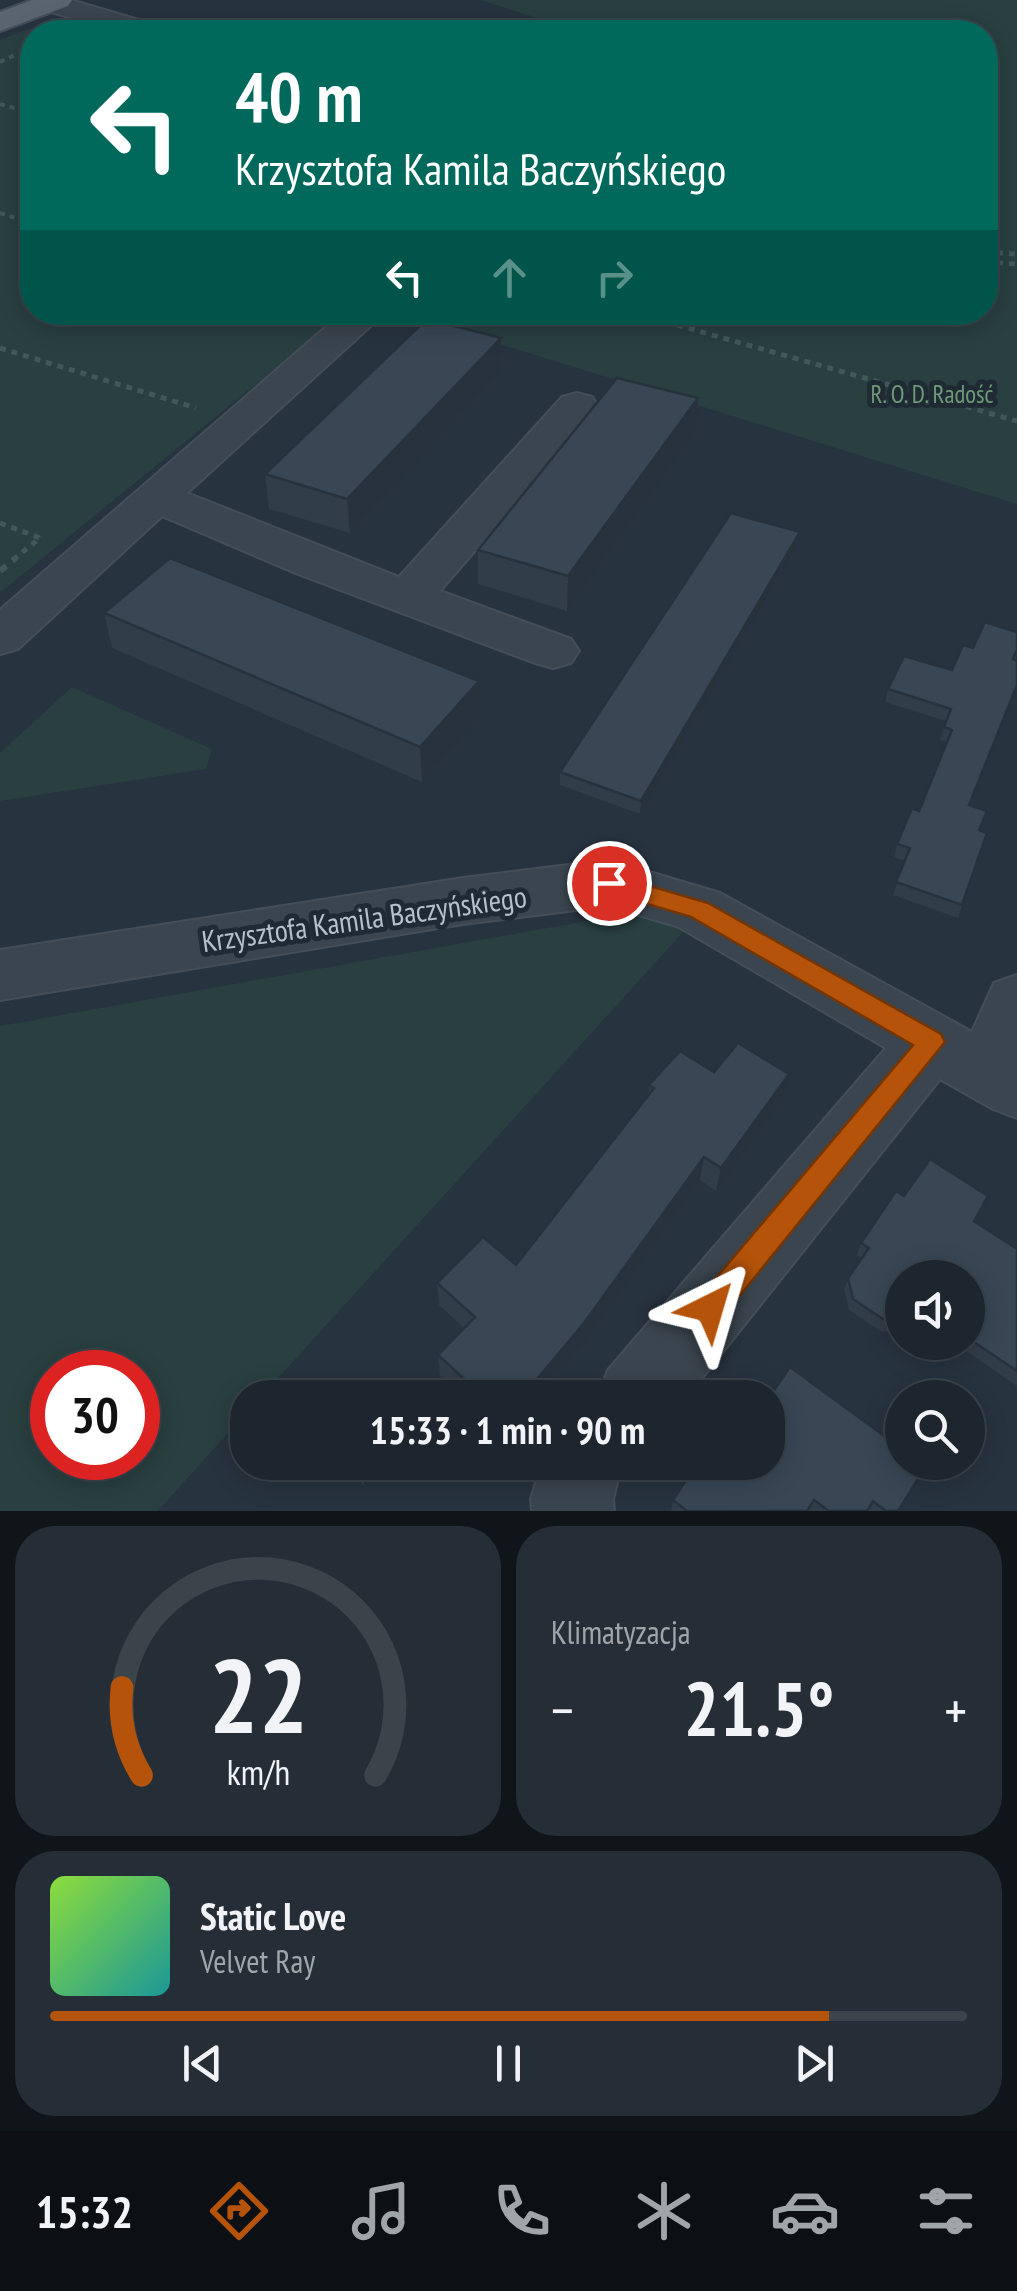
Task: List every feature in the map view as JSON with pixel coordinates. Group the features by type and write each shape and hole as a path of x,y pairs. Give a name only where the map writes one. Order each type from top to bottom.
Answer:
{"main road":[{"path":"0,22 54,2"}],"street":[{"path":"54,2 111,20"},
{"path":"0,638 353,325"},
{"path":"408,597 577,406"},
{"path":"156,497 553,650"},
{"name":"Krzysztofa Kamila Baczyńskiego","path":"0,975 463,901 609,883 699,910 978,1067"},
{"path":"655,1380 978,1067 1017,1000"},
{"path":"573,1511 577,1480"}],"path":[{"path":"677,325 1017,421"},
{"path":"0,348 197,408"},
{"path":"0,523 40,538"}],"green space":[{"name":"R. O. D. Radość","path":"479,0 1017,0 1017,504 438,325 998,325 998,20 544,20"},
{"path":"20,33 20,325 328,325 0,593 0,40"},
{"path":"72,687 212,749 206,769 0,801 0,753"},
{"path":"714,898 276,1380 230,1380 230,1431 158,1511 0,1511 0,1026"}],"building":[{"path":"421,325 450,325 501,338 347,499 265,474"},
{"path":"617,378 698,398 568,576 478,550"},
{"path":"731,513 800,532 641,801 560,772"},
{"path":"170,558 479,681 420,747 104,613"},
{"path":"985,622 1017,632 1013,659 1017,661 1017,685 969,805 987,811 979,830 987,833 962,905 896,882 910,848 897,844 912,808 919,811 952,730 944,727 951,709 888,689 904,656 952,670 963,645 973,648"},
{"path":"738,1043 789,1074 721,1168 704,1157 584,1323 536,1380 465,1380 438,1355 475,1317 437,1283 483,1237 516,1265 654,1088 649,1085 680,1051 714,1072"},
{"path":"930,1159 988,1196 974,1221 1017,1249 1017,1371 985,1349 985,1260 885,1260 885,1320 853,1299 848,1278 869,1248 861,1243 896,1191 904,1196"},
{"path":"790,1367 885,1437 885,1480 917,1480 898,1511 886,1511 873,1501 867,1511 829,1511 814,1500 807,1511 687,1511 673,1500 686,1480 785,1480 785,1380 781,1380"}],"route":[{"path":"609,883 699,910 931,1042 710,1308"}]}
